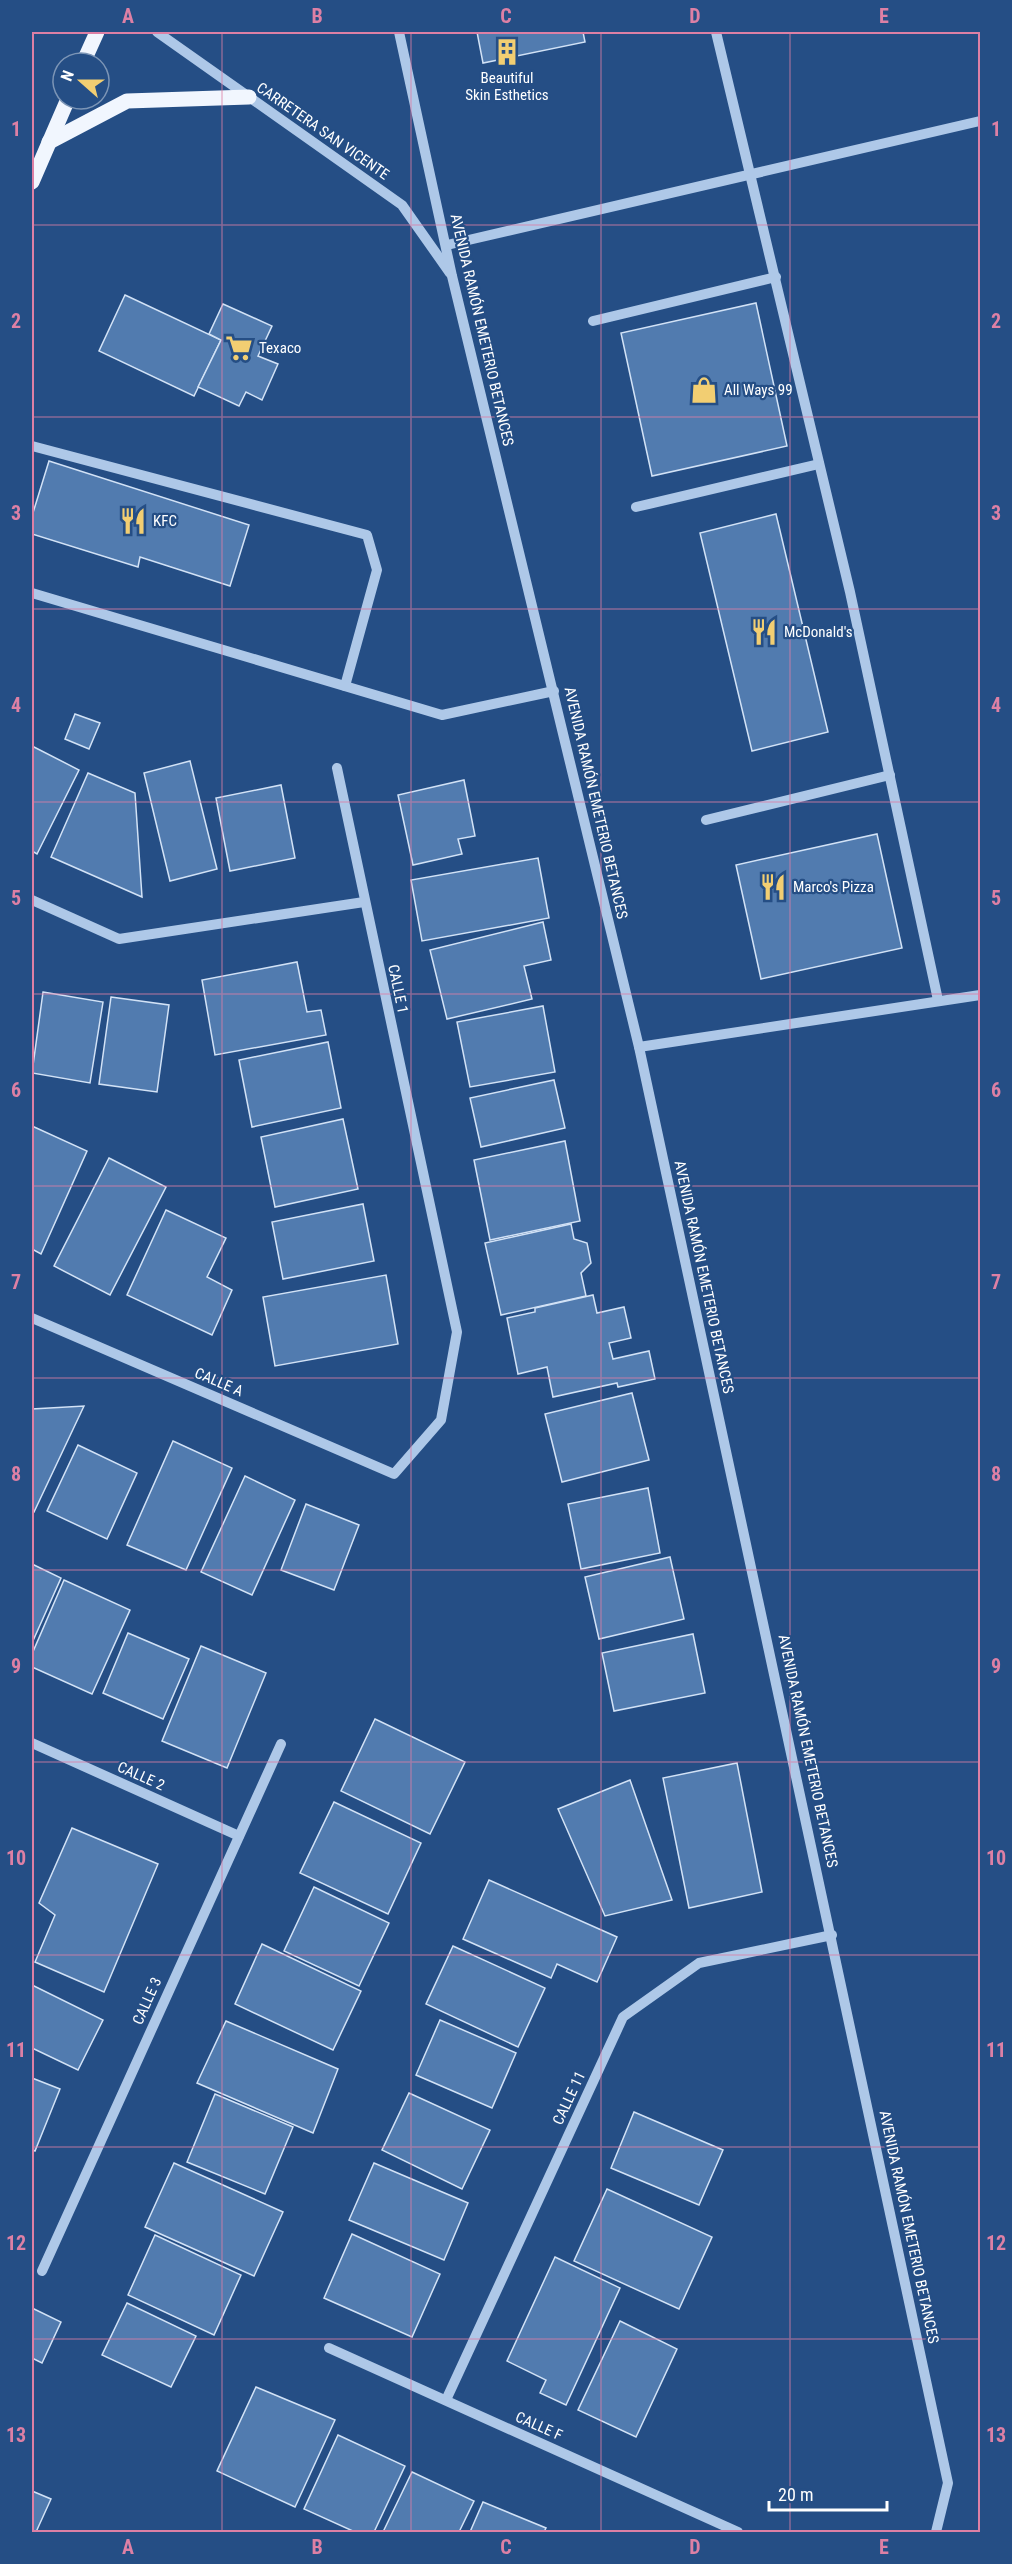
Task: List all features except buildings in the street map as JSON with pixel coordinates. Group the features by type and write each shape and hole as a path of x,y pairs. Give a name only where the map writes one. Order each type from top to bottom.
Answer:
{"main road":[{"path":"88,51 97,32"},
{"path":"49,142 128,101 249,97"},
{"path":"32,182 63,111"}],"street":[{"name":"CARRETERA SAN VICENTE","path":"156,32 402,205 452,276"},
{"name":"AVENIDA RAMÓN EMETERIO BETANCES","path":"399,32 452,276 639,1047 832,1935 948,2483 936,2532"},
{"path":"716,32 819,464 890,775 938,1000"},
{"path":"447,245 981,122"},
{"path":"594,321 776,277"},
{"path":"32,446 367,535 377,570 345,686"},
{"path":"636,507 819,464"},
{"path":"32,593 442,715 554,691"},
{"name":"CALLE 1","path":"337,768 457,1332 441,1420 394,1474"},
{"path":"706,820 890,775"},
{"path":"32,900 119,939 364,902"},
{"path":"639,1047 938,1000 981,996"},
{"name":"CALLE A","path":"32,1318 394,1474"},
{"name":"CALLE 2","path":"32,1743 239,1836"},
{"name":"CALLE 3","path":"42,2271 280,1744"},
{"name":"CALLE 11","path":"446,2400 623,2017 699,1963 832,1935"},
{"name":"CALLE F","path":"328,2348 738,2532"}],"place":[{"name":"Beautiful Skin Esthetics","path":"507,52"},
{"name":"Texaco","path":"239,348"},
{"name":"All Ways 99","path":"704,390"},
{"name":"KFC","path":"133,521"},
{"name":"McDonald's","path":"764,632"},
{"name":"Marco's Pizza","path":"773,887"}]}
